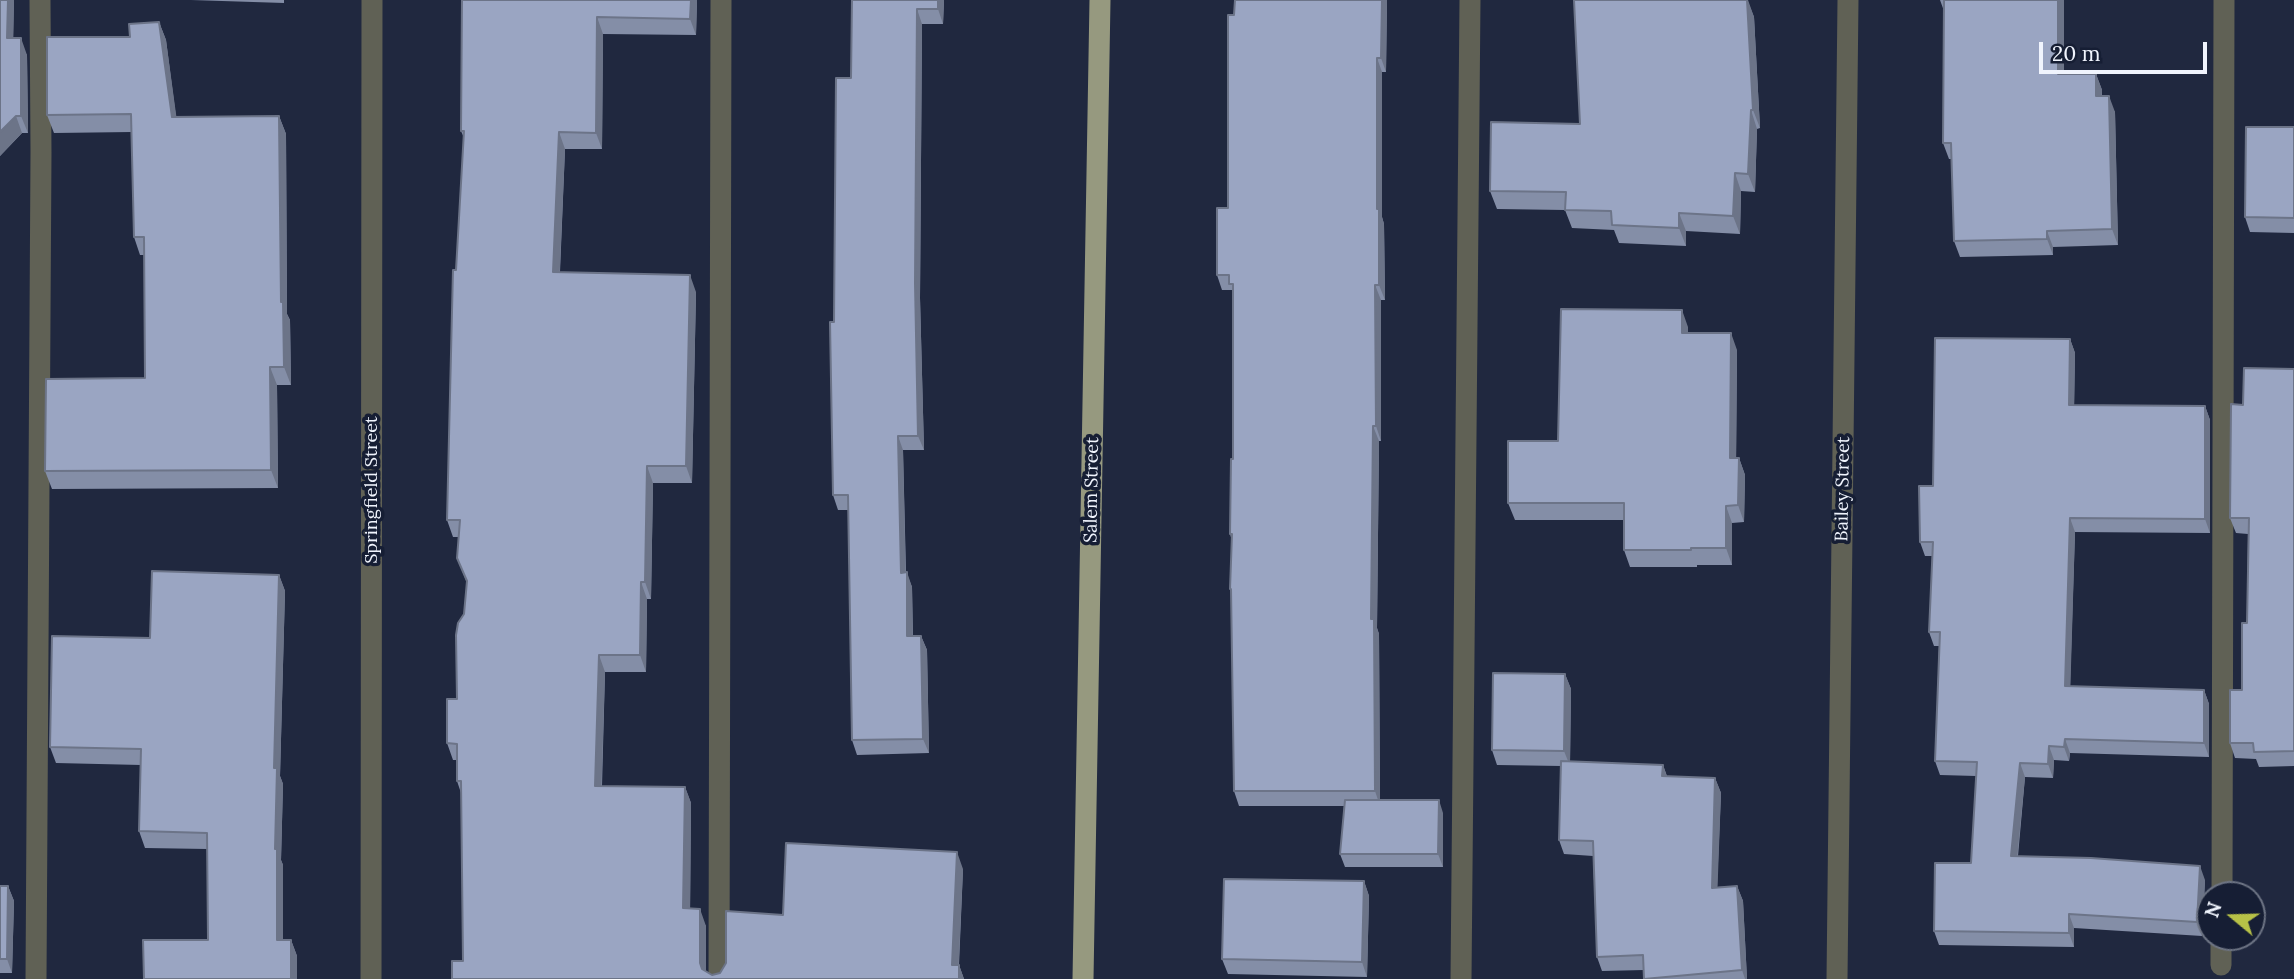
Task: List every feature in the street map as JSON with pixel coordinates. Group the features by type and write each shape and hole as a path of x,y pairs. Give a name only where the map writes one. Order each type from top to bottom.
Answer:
{"main road":[{"name":"Salem Street","path":"1083,979 1100,0"}],"street":[{"path":"36,979 40,0"},
{"name":"Springfield Street","path":"371,979 372,0"},
{"path":"719,979 720,0"},
{"path":"1461,979 1470,0"},
{"name":"Bailey Street","path":"1837,979 1848,0"},
{"path":"2222,881 2224,0"},
{"path":"2221,951 2221,965"}],"building":[{"path":"0,0 8,0 7,38 21,38 21,116 16,116 0,132"},
{"path":"462,0 691,0 690,19 597,17 596,133 559,132 553,272 690,275 686,466 647,466 645,582 641,582 640,655 599,655 595,786 685,787 683,908 700,909 700,963 702,969 712,975 720,973 726,963 726,911 783,915 786,843 957,852 952,965 959,965 959,979 452,979 452,961 463,961 461,781 457,781 457,744 447,743 447,699 457,699 456,635 458,623 464,614 467,581 457,558 460,520 447,520 453,270 456,270 464,131 461,131"},
{"path":"852,0 938,0 938,9 917,9 915,283 918,436 898,436 901,573 907,572 907,636 921,636 923,739 852,740 848,495 833,495 830,322 834,322 836,78 851,78"},
{"path":"1235,0 1382,0 1381,58 1377,58 1379,285 1375,285 1376,426 1373,426 1371,619 1374,619 1375,791 1234,791 1230,589 1233,284 1229,284 1229,275 1217,275 1217,208 1228,208 1228,15 1234,15"},
{"path":"1574,0 1747,0 1753,110 1748,174 1735,173 1733,216 1679,213 1679,228 1612,225 1611,211 1565,210 1566,192 1490,191 1491,122 1580,124"},
{"path":"1944,0 2058,0 2058,74 2096,74 2096,96 2109,96 2112,229 2047,231 2047,239 1954,241 1951,143 1943,143"},
{"path":"159,22 172,117 279,116 284,367 270,367 271,470 45,471 46,379 145,378 144,237 134,237 131,114 47,115 47,37 130,37 129,24"},
{"path":"2246,127 2294,127 2294,218 2245,217"},
{"path":"1561,309 1682,310 1682,333 1731,333 1730,458 1739,458 1738,505 1726,506 1726,548 1624,550 1624,503 1508,503 1508,441 1558,441"},
{"path":"1935,338 2070,339 2069,405 2205,406 2205,519 2070,518 2065,686 2204,690 2204,743 2065,739 2064,747 2049,746 2048,764 2020,763 2011,856 2091,858 2200,866 2199,881 2196,881 2196,922 2069,914 2069,933 1934,931 1935,863 1971,863 1977,762 1935,761 1940,632 1929,632 1933,542 1920,542 1919,486 1933,486"},
{"path":"2244,368 2294,369 2294,751 2254,752 2253,743 2230,743 2230,690 2242,690 2242,623 2247,623 2249,518 2230,518 2231,404 2243,405"},
{"path":"152,571 279,575 274,768 277,768 277,940 291,940 291,979 144,979 143,940 208,940 207,833 139,831 141,749 50,747 52,636 150,638"},
{"path":"1493,673 1565,674 1564,751 1492,750"},
{"path":"1561,761 1663,765 1662,776 1715,778 1712,888 1737,886 1742,970 1644,979 1643,955 1597,957 1593,841 1559,840"},
{"path":"1345,800 1439,800 1438,854 1340,854"},
{"path":"1224,879 1364,881 1362,962 1222,959"},
{"path":"0,886 8,886 7,959 0,959"}]}
